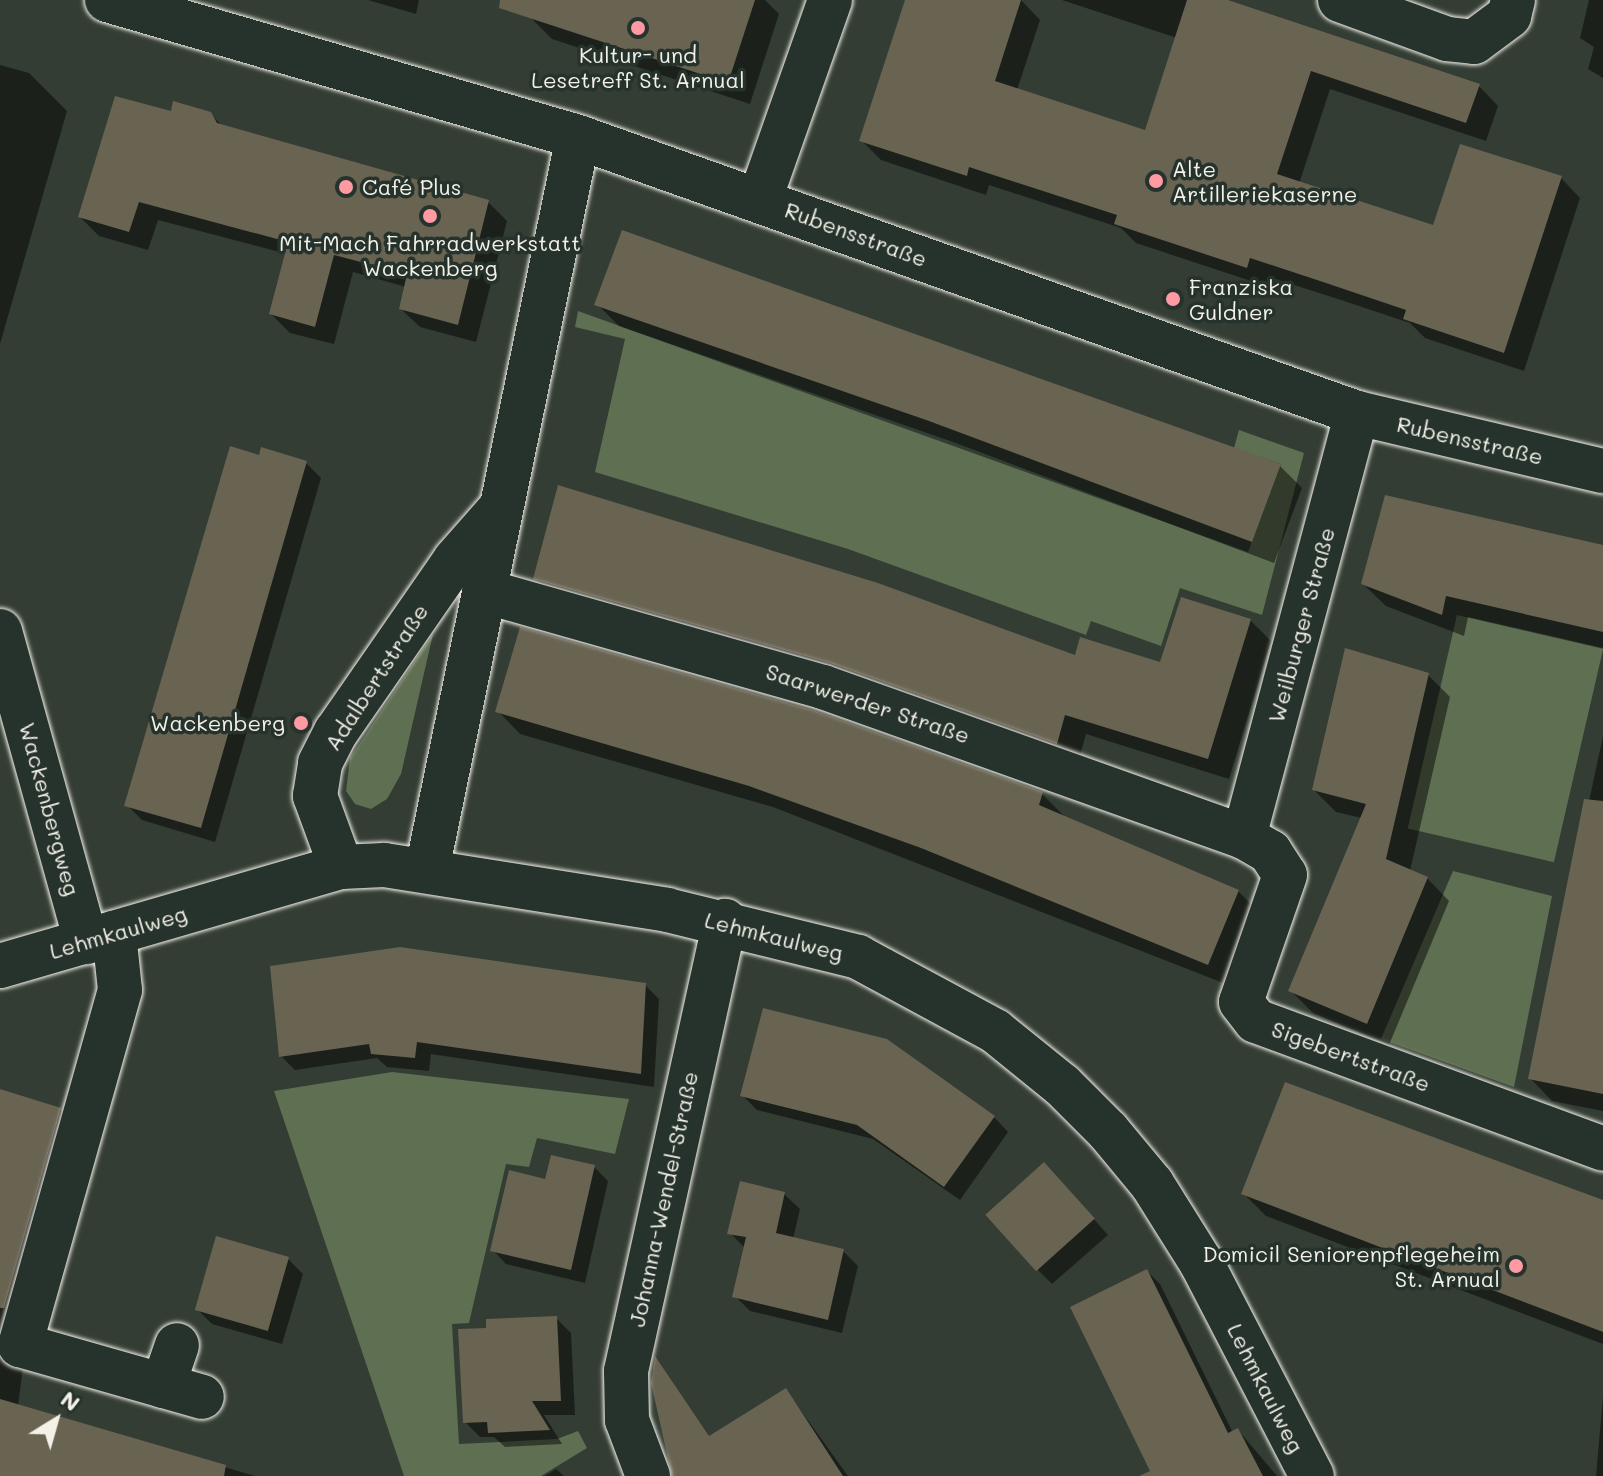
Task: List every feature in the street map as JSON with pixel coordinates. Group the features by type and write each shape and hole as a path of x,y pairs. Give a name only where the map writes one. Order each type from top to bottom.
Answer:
{"street":[{"name":"Rubensstraße","path":"107,0 578,137 1357,413 1603,471"},
{"path":"760,199 830,0"},
{"path":"1340,0 1447,39 1474,42 1509,16 1513,0"},
{"name":"Adalbertstraße","path":"427,870 578,137"},
{"name":"Weilburger Straße","path":"1244,837 1357,413"},
{"name":"Adalbertstraße","path":"341,867 315,796 320,763 336,732 438,584 501,508"},
{"name":"Saarwerder Straße","path":"484,591 823,687 1244,837"},
{"name":"Wackenbergweg","path":"0,631 120,990 20,1345 183,1391 177,1345"},
{"name":"Sigebertstraße","path":"1244,837 1270,852 1285,875 1241,1002 1256,1021 1603,1149"},
{"name":"Lehmkaulweg","path":"0,966 341,867 427,870 725,921 858,957 935,994 995,1031 1062,1085 1152,1184 1202,1264 1312,1476"},
{"name":"Johanna-Wendel-Straße","path":"648,1476 627,1420 626,1371 725,921"}],"green space":[{"path":"578,311 1248,552 1281,464 1234,448 1239,430 1304,453 1262,615 1180,588 1161,646 1091,621 1086,635 848,549 595,472 625,339 575,327"},
{"path":"1457,615 1603,649 1554,862 1408,828"},
{"path":"433,634 401,774 387,799 371,809 355,804 346,791 350,758"},
{"path":"1453,871 1552,896 1514,1087 1381,1039"},
{"path":"392,1072 629,1099 615,1154 537,1138 529,1167 506,1164 469,1323 452,1324 459,1444 557,1439 578,1431 587,1448 541,1476 404,1476 274,1091"}],"building":[{"path":"500,0 755,0 728,83 499,8"},
{"name":"Alte Artilleriekaserne","path":"905,0 1021,0 995,81 1145,130 1187,0 1228,0 1480,84 1466,123 1311,71 1277,174 1433,225 1460,144 1562,176 1504,353 1403,319 1406,310 1320,281 1250,258 1247,268 1114,224 1117,215 969,167 967,176 859,141"},
{"path":"115,96 171,111 173,101 211,112 217,123 489,200 458,325 399,309 407,274 334,255 315,327 269,314 288,242 139,202 129,232 78,217"},
{"path":"622,230 1281,464 1252,542 929,421 594,305"},
{"path":"230,446 259,455 261,447 307,461 201,828 124,806"},
{"path":"558,485 878,583 1075,655 1080,637 1160,662 1181,597 1251,619 1208,759 1065,715 1057,744 830,663 533,579"},
{"path":"1385,495 1603,545 1603,632 1446,596 1442,615 1361,584"},
{"path":"520,627 815,711 1043,792 1039,805 1239,890 1208,965 921,848 749,786 495,712"},
{"path":"1345,648 1429,673 1386,859 1428,877 1367,1024 1288,991 1366,804 1312,790"},
{"path":"1584,799 1603,801 1603,1094 1528,1079"},
{"path":"400,947 646,983 641,1074 417,1042 415,1058 371,1054 369,1044 279,1057 270,966"},
{"path":"763,1008 887,1039 995,1116 944,1187 857,1125 740,1096"},
{"name":"Domicil Seniorenpflegeheim St. Arnual","path":"1285,1082 1603,1200 1603,1332 1241,1194"},
{"path":"0,1089 61,1108 4,1308 0,1308"},
{"path":"551,1155 595,1165 571,1270 490,1251 509,1170 545,1179"},
{"path":"1044,1162 1095,1218 1036,1271 985,1215"},
{"path":"740,1181 785,1192 776,1233 844,1249 828,1320 732,1297 746,1237 727,1234"},
{"path":"216,1236 289,1257 268,1331 195,1310"},
{"path":"1147,1269 1228,1433 1238,1428 1263,1476 1139,1476 1150,1471 1070,1307"},
{"path":"557,1316 561,1401 532,1401 550,1430 488,1433 487,1422 463,1423 458,1329 486,1328 486,1319"},
{"path":"655,1356 709,1436 786,1388 843,1476 672,1476 651,1383"},
{"path":"0,1399 226,1465 224,1476 0,1476"}],"place":[{"name":"Kultur- und Lesetreff St. Arnual","path":"638,28"},
{"name":"Alte Artilleriekaserne","path":"1156,181"},
{"name":"Café Plus","path":"346,187"},
{"name":"Mit-Mach Fahrradwerkstatt Wackenberg","path":"430,216"},
{"name":"Franziska Guldner","path":"1173,299"},
{"name":"Wackenberg","path":"301,723"},
{"name":"Domicil Seniorenpflegeheim St. Arnual","path":"1516,1266"}]}
